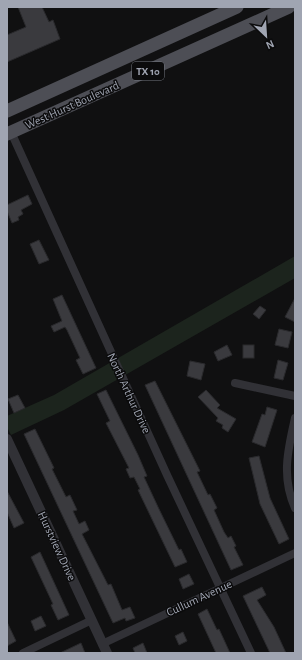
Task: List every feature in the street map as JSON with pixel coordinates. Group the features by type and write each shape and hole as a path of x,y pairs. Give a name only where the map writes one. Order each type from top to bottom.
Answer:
{"main road":[{"name":"West Hurst Boulevard","path":"7,111 237,7"},
{"name":"West Hurst Boulevard","path":"9,133 289,7"}],"street":[{"name":"North Arthur Drive","path":"9,133 251,653"},
{"path":"235,383 295,396"},
{"path":"295,418 286,467 288,488 295,508"},
{"name":"Hurstview Drive","path":"7,440 104,648"},
{"name":"Cullum Avenue","path":"104,648 220,588 295,553"},
{"path":"23,653 92,620"}],"shaded area":[{"path":"295,256 295,278 64,410 11,435 7,427 7,416 54,395"}],"building":[{"path":"18,7 42,7 49,22 53,20 60,39 7,62 7,35 26,27"},
{"path":"28,195 32,204 21,210 23,214 18,217 19,220 12,223 7,211 7,205"},
{"path":"39,240 49,260 39,264 30,244"},
{"path":"62,295 96,368 83,374 76,360 80,358 65,327 54,332 51,326 62,321 53,299"},
{"path":"295,298 295,322 285,317"},
{"path":"260,306 266,310 259,319 253,314"},
{"path":"279,329 292,332 288,348 275,345"},
{"path":"227,345 232,355 218,361 214,352"},
{"path":"243,345 254,345 254,358 243,358"},
{"path":"278,360 288,363 283,380 274,378"},
{"path":"190,361 205,364 201,380 187,376"},
{"path":"155,381 200,471 197,472 208,495 210,494 217,508 214,510 224,532 228,538 231,536 236,546 234,547 243,565 231,570 145,385"},
{"path":"106,390 138,455 147,476 144,477 158,507 179,550 181,549 187,562 175,567 138,490 140,489 134,477 130,478 126,469 129,468 106,423 110,421 97,394"},
{"path":"206,390 220,405 217,408 236,419 228,432 222,428 223,425 216,421 218,418 198,397"},
{"path":"18,395 25,408 14,413 8,399"},
{"path":"267,407 277,410 265,447 252,442 262,414 265,415"},
{"path":"35,429 66,497 70,495 77,510 73,511 79,524 85,521 89,530 82,534 108,585 111,584 122,610 130,607 135,618 126,621 125,618 113,623 24,434"},
{"path":"259,456 270,498 289,539 279,544 260,504 249,458"},
{"path":"7,491 24,523 14,528 7,512"},
{"path":"40,552 69,615 58,620 51,605 53,604 31,557"},
{"path":"189,574 194,584 183,589 179,579"},
{"path":"262,587 266,595 257,600 274,627 286,653 270,653 243,596"},
{"path":"207,609 217,630 219,629 230,653 216,653 198,614"},
{"path":"41,616 46,626 35,631 31,621"},
{"path":"7,622 16,641 7,646"},
{"path":"183,632 187,641 179,645 175,636"},
{"path":"81,643 85,653 60,653"},
{"path":"143,643 147,653 135,653 133,648"}]}
